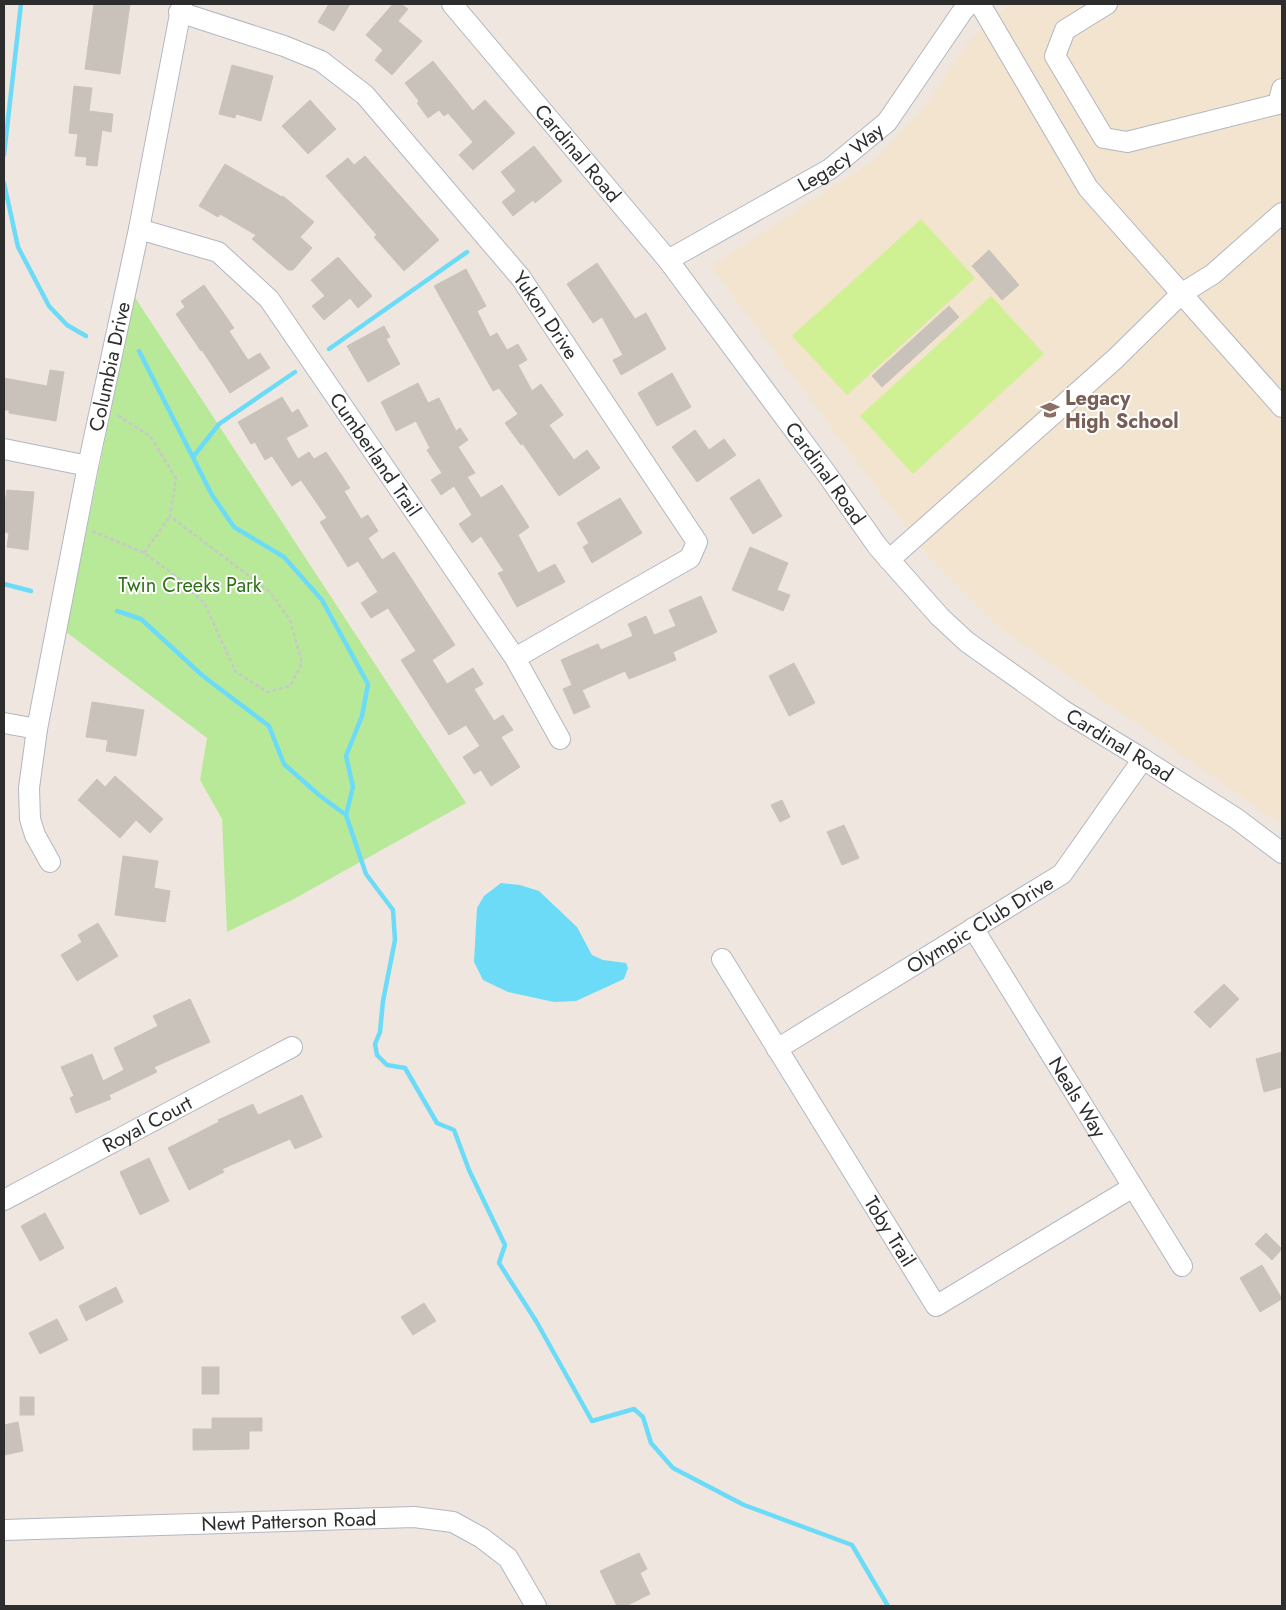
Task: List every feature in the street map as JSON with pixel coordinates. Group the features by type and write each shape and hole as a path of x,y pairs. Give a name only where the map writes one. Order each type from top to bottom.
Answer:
{"street":[{"name":"Cardinal Road","path":"452,4 668,260 826,473 878,547 940,617 967,642 1064,711 1237,819 1282,853"},
{"name":"Legacy Way","path":"668,260 830,169 887,122 941,41 969,4"},
{"path":"980,4 1088,188 1282,407"},
{"path":"1107,4 1065,30 1055,56 1104,138 1127,142 1278,104 1282,89"},
{"name":"Columbia Drive","path":"50,862 35,834 30,819 29,788 37,729 88,466 139,229 181,8"},
{"name":"Yukon Drive","path":"181,8 320,61 366,95 522,278 697,542 690,558 515,658"},
{"path":"889,560 1114,359 1181,294 1213,274 1282,214"},
{"name":"Cumberland Trail","path":"139,229 218,252 269,299 515,658 560,740"},
{"path":"4,449 88,466"},
{"path":"4,723 37,729"},
{"name":"Olympic Club Drive","path":"777,1048 1062,874 1143,759"},
{"name":"Neals Way","path":"974,928 1182,1266"},
{"name":"Toby Trail","path":"722,959 936,1306 1133,1187"},
{"name":"Royal Court","path":"4,1200 292,1047"},
{"name":"Newt Patterson Road","path":"4,1530 414,1517 453,1522 482,1538 508,1558 536,1606"}],"path":[{"path":"101,405 150,436 176,478 170,516 144,553"},
{"path":"77,525 144,553 176,576 204,603 236,672 267,692 290,686 302,663 290,620 270,592 170,516"}],"shaded area":[{"name":"Legacy High School","path":"1009,4 1282,4 1282,825 1000,628 926,554 711,266 876,159 929,101 968,42"}],"green space":[{"path":"921,219 975,278 847,395 792,336"},
{"name":"Twin Creeks Park","path":"134,296 466,803 292,900 227,932 222,819 200,780 207,738 66,632"},
{"path":"991,296 1044,354 913,474 860,416"}],"water":[{"path":"501,883 520,885 539,891 577,927 592,955 603,960 626,963 628,968 624,979 576,1001 554,1002 508,992 483,980 474,962 477,908 484,896"}],"building":[{"path":"94,4 130,4 120,74 85,69"},
{"path":"329,4 350,4 334,31 318,22"},
{"path":"393,4 401,4 408,9 398,21 422,41 392,75 375,60 383,50 366,35"},
{"path":"433,61 473,111 485,100 515,133 473,170 459,155 473,142 448,113 444,116 439,110 428,118 417,103 419,101 405,83"},
{"path":"232,65 273,76 261,121 236,114 235,118 219,114"},
{"path":"74,86 92,88 89,111 113,114 111,132 102,130 97,166 86,165 87,157 75,156 78,134 69,133"},
{"path":"310,100 336,129 308,154 282,126"},
{"path":"534,146 562,181 535,203 533,200 513,216 502,202 516,191 501,172"},
{"path":"365,156 439,240 404,271 374,237 377,235 326,176 348,158 354,165"},
{"path":"225,164 283,196 314,222 300,237 312,248 293,270 288,270 252,239 256,235 220,214 218,217 199,206"},
{"path":"989,250 1019,285 1002,300 972,266"},
{"path":"338,257 372,296 358,308 350,298 324,320 312,306 325,296 311,280"},
{"path":"597,263 635,319 646,313 666,349 621,375 613,360 623,355 602,317 593,323 567,284"},
{"path":"466,269 486,306 477,311 490,337 497,333 507,350 518,344 527,360 518,365 532,391 541,384 563,415 549,425 574,460 587,450 600,468 559,496 523,444 521,445 505,423 518,414 499,388 493,391 434,286"},
{"path":"204,285 234,328 229,331 248,360 260,353 270,368 230,393 176,314 185,307 181,301"},
{"path":"949,306 959,317 882,387 872,376"},
{"path":"384,326 390,337 386,339 400,364 368,382 347,346"},
{"path":"50,370 64,372 56,421 9,413 9,410 4,410 4,378 47,386"},
{"path":"672,373 691,407 657,426 638,393"},
{"path":"418,383 428,403 439,398 456,431 460,428 468,440 458,447 475,473 467,477 481,498 502,485 529,527 518,535 538,573 555,564 565,582 517,607 498,573 504,571 481,536 472,543 459,524 472,515 454,486 441,495 431,480 442,473 427,450 430,448 416,421 396,431 381,402"},
{"path":"282,397 292,413 298,409 308,426 286,438 298,459 309,452 314,459 326,452 350,488 344,491 361,519 368,515 378,531 368,538 382,560 394,552 455,645 432,660 447,684 473,668 483,684 474,689 494,721 503,715 513,730 501,737 520,767 491,786 481,770 474,774 463,757 480,746 466,725 449,735 401,660 416,651 388,608 371,618 361,603 378,592 358,561 348,567 320,522 327,518 301,480 292,486 272,456 265,460 255,442 251,444 238,422"},
{"path":"695,430 709,450 724,439 736,455 697,482 672,447"},
{"path":"759,479 782,516 753,534 730,498"},
{"path":"7,490 34,492 28,550 7,547 9,533 4,532 4,509"},
{"path":"620,498 642,533 592,563 583,547 589,543 577,523"},
{"path":"750,547 788,563 777,590 790,595 783,611 732,590"},
{"path":"701,596 717,632 673,652 676,660 629,679 625,671 582,690 590,707 574,714 563,689 572,685 561,660 598,644 601,650 633,636 628,624 646,616 654,635 676,626 669,610"},
{"path":"794,663 815,703 789,716 769,676"},
{"path":"92,702 144,710 136,756 106,751 108,740 86,737"},
{"path":"115,776 163,819 150,833 136,820 120,838 78,800 97,779 105,787"},
{"path":"782,800 790,817 780,822 771,805"},
{"path":"844,825 859,858 842,865 827,832"},
{"path":"123,856 158,861 154,888 170,891 165,922 115,915"},
{"path":"98,923 118,956 77,981 61,955 82,942 78,935"},
{"path":"1224,984 1239,999 1210,1028 1194,1012"},
{"path":"190,999 210,1042 154,1067 157,1072 109,1095 111,1099 76,1113 70,1098 74,1096 61,1067 92,1054 103,1081 124,1070 114,1048 158,1026 153,1016"},
{"path":"1282,1052 1282,1087 1264,1092 1256,1059"},
{"path":"302,1095 322,1137 295,1149 290,1139 222,1169 224,1172 189,1190 168,1148 219,1122 218,1120 253,1104 258,1115"},
{"path":"149,1158 169,1201 140,1215 120,1172"},
{"path":"45,1213 64,1248 40,1261 21,1226"},
{"path":"1266,1233 1282,1249 1272,1260 1255,1244"},
{"path":"1262,1265 1282,1299 1260,1312 1240,1278"},
{"path":"116,1287 123,1302 86,1321 79,1306"},
{"path":"424,1303 436,1321 413,1335 401,1317"},
{"path":"57,1319 68,1340 40,1354 29,1333"},
{"path":"202,1367 219,1367 219,1394 202,1394"},
{"path":"20,1397 34,1397 34,1415 20,1415"},
{"path":"212,1418 262,1418 262,1431 249,1431 249,1449 193,1450 193,1429 212,1429"},
{"path":"18,1422 23,1451 4,1455 4,1425"},
{"path":"639,1553 647,1569 640,1573 650,1594 626,1606 617,1606 600,1571"}],"waterway":[{"path":"4,155 21,4"},
{"path":"4,183 18,247 49,306 67,325 86,336"},
{"path":"329,349 467,252"},
{"path":"139,351 212,495 234,527 284,557 322,600 368,684 362,716 346,756 353,787 346,815 366,874 393,910 395,940 383,1001 380,1032 375,1044 377,1055 387,1065 405,1068 437,1123 454,1130 469,1170 505,1245 499,1263 536,1321 592,1421 634,1409 643,1417 651,1443 673,1468 744,1505 852,1545 888,1606"},
{"path":"193,457 219,424 295,372"},
{"path":"4,584 31,591"},
{"path":"117,611 141,619 203,676 269,726 284,764 319,795 346,815"}],"place":[{"name":"Legacy High School","path":"1050,410"}]}
